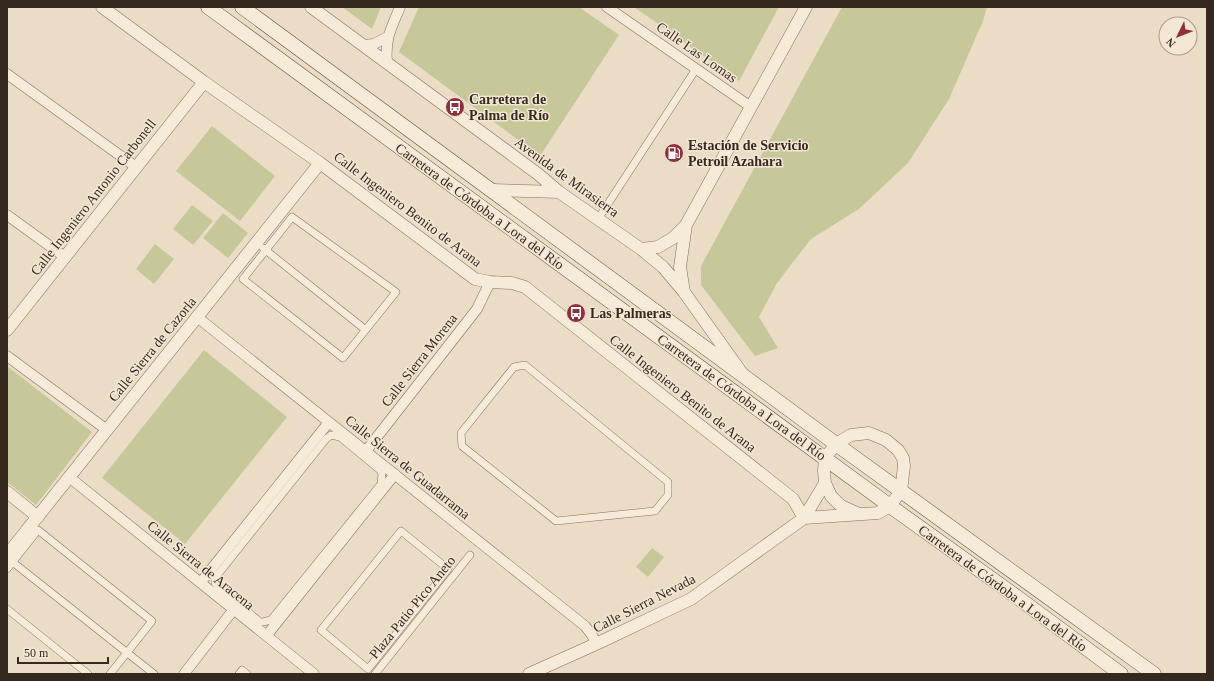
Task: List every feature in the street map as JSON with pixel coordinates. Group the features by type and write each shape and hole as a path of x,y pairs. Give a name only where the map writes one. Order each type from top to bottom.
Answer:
{"main road":[{"name":"Carretera de Córdoba a Lora del Río","path":"208,7 1121,674"},
{"name":"Carretera de Córdoba a Lora del Río","path":"242,7 836,444 1154,674"}],"street":[{"name":"Calle Ingeniero Benito de Arana","path":"102,7 204,82 320,163 475,279 490,282 512,283 525,287 793,499 804,518"},
{"name":"Avenida de Mirasierra","path":"311,7 538,174 559,192 641,249 662,267 684,292 745,376"},
{"path":"386,63 387,37 400,7"},
{"name":"Calle Las Lomas","path":"607,7 751,107"},
{"path":"641,249 658,247 673,238 686,225 806,7"},
{"path":"364,45 374,44 387,37"},
{"path":"598,219 696,69"},
{"path":"7,74 136,167"},
{"name":"Calle Ingeniero Antonio Carbonell","path":"7,330 204,82"},
{"name":"Calle Sierra de Cazorla","path":"9,558 69,477 197,317 261,246 320,163"},
{"path":"492,190 559,192"},
{"path":"7,215 65,257"},
{"path":"292,217 396,292 343,358 243,279 261,246 292,217"},
{"path":"684,292 680,267 686,225"},
{"path":"261,246 362,327"},
{"name":"Calle Sierra Morena","path":"366,451 477,309 490,282"},
{"name":"Calle Sierra de Guadarrama","path":"197,317 585,626 592,635 596,644"},
{"path":"7,356 107,430"},
{"path":"525,365 668,482 668,495 655,511 556,521 462,446 461,433 514,367 525,365"},
{"path":"200,582 329,422"},
{"path":"804,518 878,513 890,506 902,491 904,466 903,458 898,450 886,440 869,433 851,435 836,444 825,458 825,483 831,496 841,506 859,514"},
{"path":"330,435 340,437 380,470 382,474 381,484 271,620 267,622 260,622 218,587 215,583 215,578 326,439 330,435"},
{"path":"266,635 395,474"},
{"name":"Calle Sierra de Aracena","path":"69,477 314,674"},
{"path":"804,518 825,483"},
{"path":"7,492 38,517"},
{"name":"Calle Sierra Nevada","path":"529,674 692,599 804,518"},
{"path":"7,569 9,558 38,530 152,621 110,674"},
{"name":"Plaza Patio Pico Aneto","path":"401,531 448,569 368,668 321,630 401,531"},
{"name":"Plaza Patio Pico Aneto","path":"375,674 470,555"},
{"path":"9,558 154,674"},
{"path":"7,609 88,674"},
{"path":"184,674 234,609"},
{"path":"239,674 242,670 248,674"}],"green space":[{"path":"342,7 381,7 372,29"},
{"path":"419,7 579,7 619,35 540,156 399,52"},
{"path":"634,7 779,7 739,81"},
{"path":"842,7 987,7 983,21 949,99 908,163 859,209 811,239 777,283 759,317 778,348 755,356 701,285 701,266"},
{"path":"212,126 275,176 240,221 176,171"},
{"path":"192,205 213,221 193,245 173,229"},
{"path":"223,213 248,233 228,258 203,238"},
{"path":"155,244 174,259 154,284 136,269"},
{"path":"204,350 287,417 185,544 102,478"},
{"path":"7,366 92,432 36,505 7,482"},
{"path":"652,548 664,557 648,577 636,567"}],"place":[{"name":"Carretera de Palma de Río","path":"455,107"},
{"name":"Estación de Servicio Petroil Azahara","path":"674,153"},
{"name":"Las Palmeras","path":"576,313"}]}
